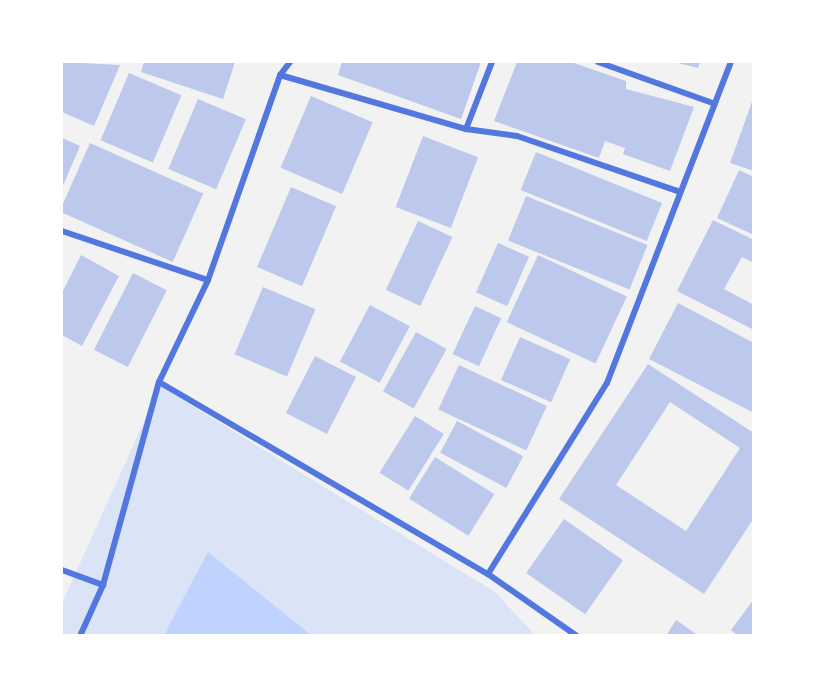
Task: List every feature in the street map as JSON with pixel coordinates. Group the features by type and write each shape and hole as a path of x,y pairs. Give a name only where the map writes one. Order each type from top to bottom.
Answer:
{"street":[{"path":"80,636 103,585 159,382 208,280 280,75 290,62"},
{"path":"466,129 492,62"},
{"path":"598,62 715,104"},
{"path":"488,574 607,383 678,191 730,62"},
{"path":"280,75 466,129 517,136 678,191"},
{"path":"62,231 208,280"},
{"path":"159,382 488,574 577,636"},
{"path":"62,570 103,585"}],"shaded area":[{"path":"160,386 495,592 535,635 62,636 62,603"}],"water":[{"path":"208,552 311,635 164,635"}],"building":[{"path":"62,62 120,65 94,126 62,112"},
{"path":"144,62 235,62 223,99 141,72"},
{"path":"342,62 481,62 461,119 338,75"},
{"path":"517,62 571,62 626,81 626,89 694,107 670,171 623,154 625,148 605,141 599,158 494,121"},
{"path":"674,62 700,62 698,68"},
{"path":"129,73 181,95 153,162 100,140"},
{"path":"311,96 373,122 342,194 281,168"},
{"path":"198,99 246,119 216,189 168,169"},
{"path":"754,99 754,171 730,163"},
{"path":"423,136 478,157 451,228 396,207"},
{"path":"62,138 80,146 62,188"},
{"path":"90,143 203,193 173,262 62,213 62,206"},
{"path":"536,152 662,203 647,241 521,190"},
{"path":"739,170 754,177 754,235 717,218"},
{"path":"291,187 336,206 302,286 257,267"},
{"path":"526,196 647,245 629,290 508,241"},
{"path":"713,220 754,240 754,263 742,257 724,289 754,305 754,330 677,291"},
{"path":"418,221 452,237 420,306 386,290"},
{"path":"498,243 529,257 507,306 476,292"},
{"path":"81,255 119,276 82,346 62,335 62,293"},
{"path":"538,255 627,296 596,363 507,322"},
{"path":"133,273 167,290 128,367 94,350"},
{"path":"263,287 315,309 287,376 234,354"},
{"path":"678,303 754,343 754,413 649,359"},
{"path":"370,305 410,326 380,383 340,362"},
{"path":"475,306 501,318 479,366 453,354"},
{"path":"416,332 447,349 414,408 383,391"},
{"path":"520,337 570,359 551,402 501,380"},
{"path":"315,356 356,377 327,434 286,413"},
{"path":"648,364 754,433 754,518 704,594 559,499","holes":["670,402 740,448 686,531 616,485"]},
{"path":"459,365 547,406 526,450 438,409"},
{"path":"415,416 444,434 408,491 379,473"},
{"path":"457,421 523,456 506,488 440,453"},
{"path":"435,457 494,494 468,536 409,499"},
{"path":"564,519 623,560 585,614 526,573"},
{"path":"754,599 754,636 738,636 731,630"},
{"path":"676,620 699,636 666,636"}]}
